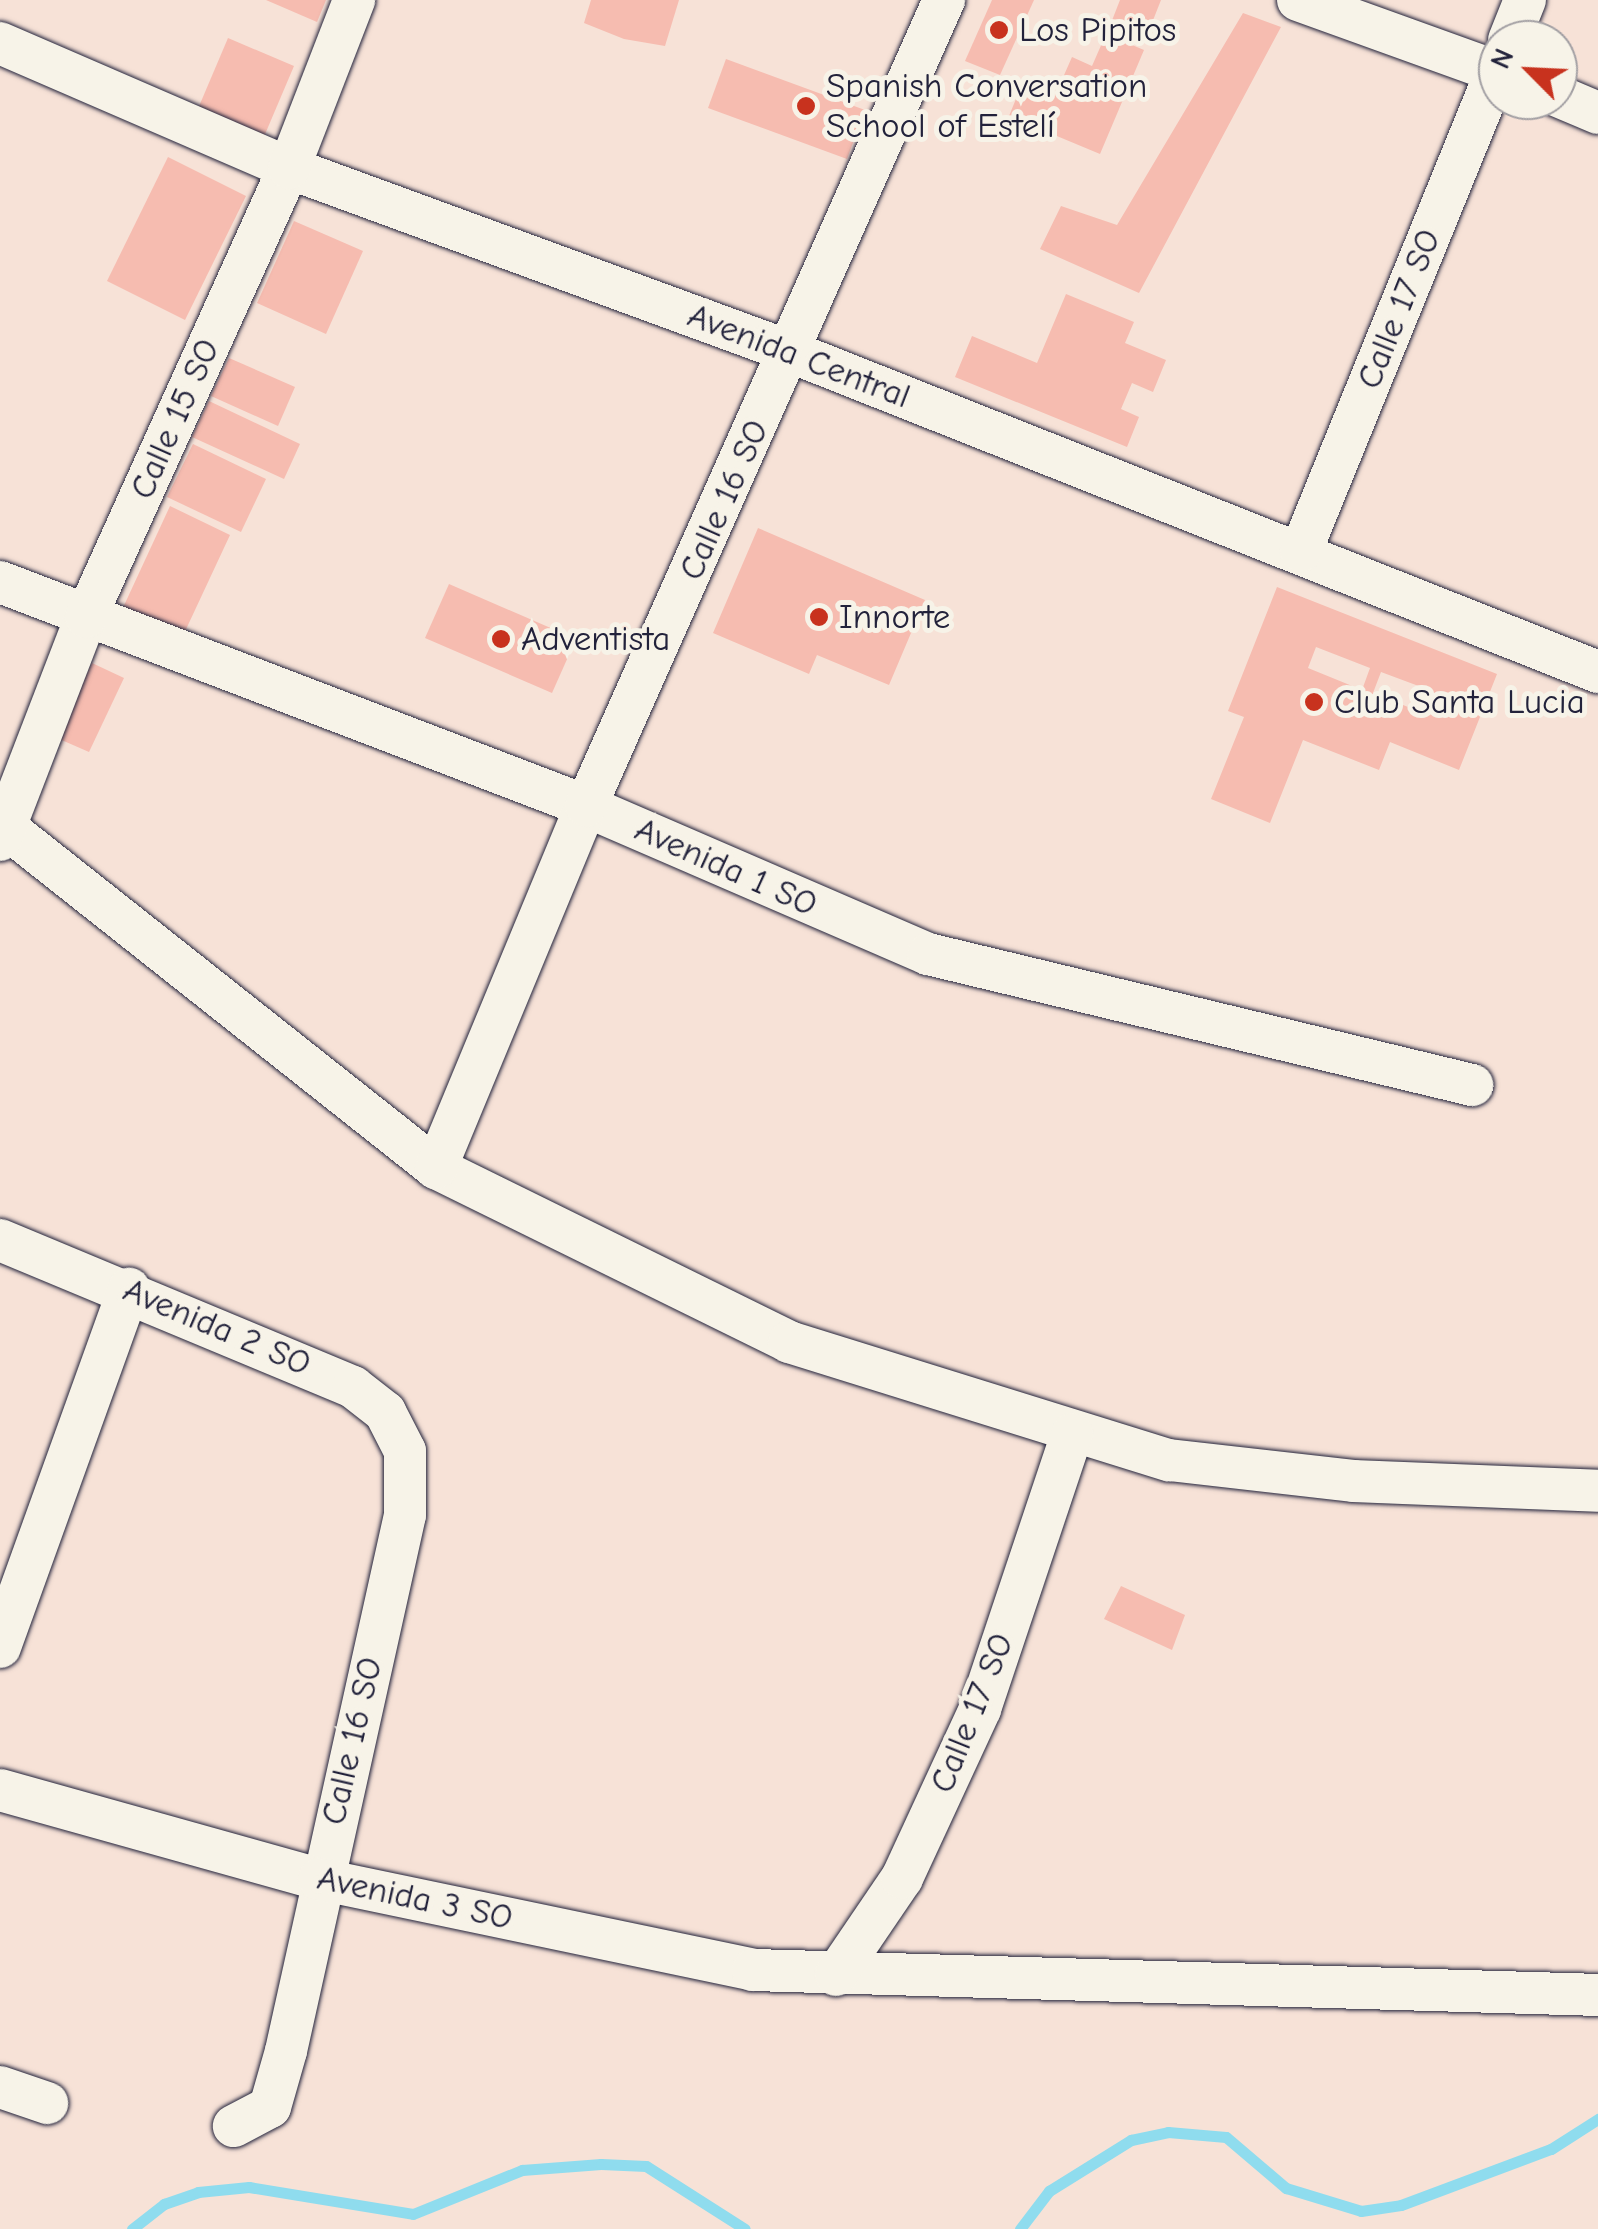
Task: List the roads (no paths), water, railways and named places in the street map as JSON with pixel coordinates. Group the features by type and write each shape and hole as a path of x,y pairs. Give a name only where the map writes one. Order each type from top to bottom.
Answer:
{"street":[{"name":"Calle 15 SO","path":"3,834 86,617 289,168 354,0"},
{"name":"Calle 16 SO","path":"436,1168 586,806 791,352 944,0"},
{"path":"1298,0 1478,55"},
{"name":"Avenida Central","path":"0,43 289,168 791,352 1301,551 1598,672"},
{"name":"Calle 17 SO","path":"1301,551 1478,116"},
{"name":"Avenida 1 SO","path":"0,582 586,806 928,954 1472,1085"},
{"path":"3,834 436,1168 790,1342 1072,1434 1169,1460 1354,1481 1598,1491"},
{"name":"Avenida 2 SO","path":"0,1240 129,1290 353,1387 385,1412 405,1451"},
{"path":"0,1648 129,1290"},
{"name":"Calle 17 SO","path":"836,1976 902,1878 980,1709 1072,1434"},
{"name":"Calle 16 SO","path":"234,2126 270,2107 405,1515 405,1451"},
{"name":"Avenida 3 SO","path":"0,1790 319,1879 753,1970 836,1976 1598,1995"},
{"path":"0,2087 47,2104"}],"waterway":[{"path":"1020,2229 1049,2191 1131,2140 1168,2132 1226,2137 1286,2188 1361,2211 1401,2205 1551,2149 1598,2119"},
{"path":"132,2229 164,2204 198,2192 249,2187 413,2214 522,2170 601,2164 646,2166 745,2229"}],"place":[{"name":"Los Pipitos","path":"999,30"},
{"name":"Spanish Conversation School of Estelí","path":"806,106"},
{"name":"Innorte","path":"819,617"},
{"name":"Adventista","path":"501,639"},
{"name":"Club Santa Lucia","path":"1314,702"}]}
